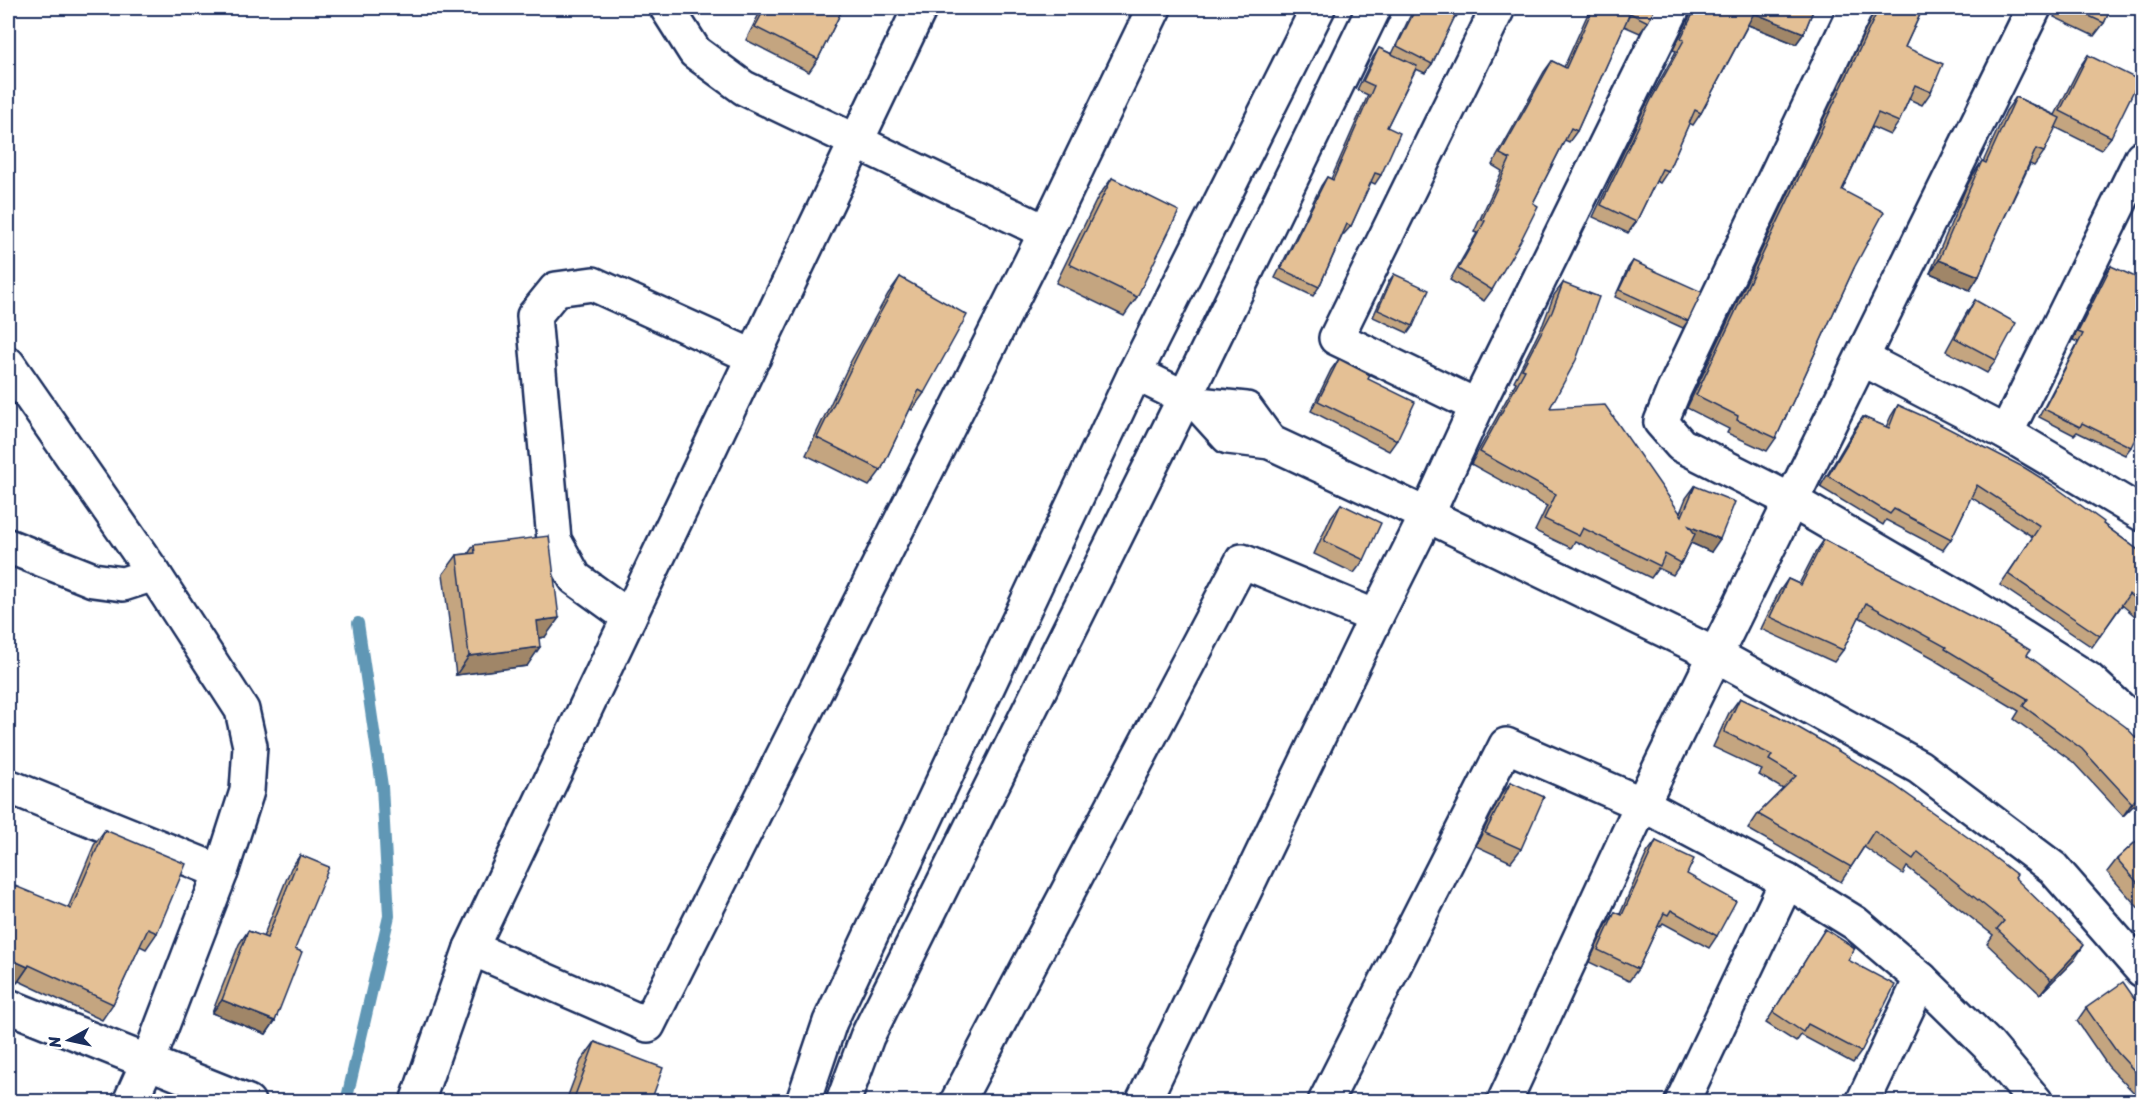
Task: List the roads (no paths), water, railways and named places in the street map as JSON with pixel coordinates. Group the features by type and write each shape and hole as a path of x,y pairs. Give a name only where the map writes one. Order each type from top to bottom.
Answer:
{"street":[{"path":"667,8 695,52 744,88 1046,232"},
{"path":"417,1101 471,948 920,8"},
{"path":"471,948 648,1025 1046,232 1154,8"},
{"path":"803,1101 830,1022 1136,373 1318,8"},
{"path":"843,1101 867,1037 1192,400 1374,8"},
{"path":"1477,406 1336,338 1498,8"},
{"path":"1143,1101 1427,515 1477,406 1672,8"},
{"path":"1856,8 1674,390 1661,422 1681,445 1792,501 1976,608 2088,679 2142,729"},
{"path":"1504,1101 1642,804 2034,8"},
{"path":"2006,433 2142,157"},
{"path":"630,617 575,578 554,540 534,316 556,289 593,284 754,357"},
{"path":"1863,359 2006,433 2142,513"},
{"path":"8,364 19,407 154,574 242,710 250,746 247,790 221,872 148,1062 130,1101"},
{"path":"1136,373 1192,400 1228,437 1270,441 1427,515 1716,655 1919,767 2053,868 2142,970"},
{"path":"8,546 93,580 123,584 154,574"},
{"path":"957,1101 1242,561 1376,617"},
{"path":"1325,1101 1506,745 1642,804 1787,881 1855,923 1921,979 1988,1045 2036,1101"},
{"path":"8,786 221,872"},
{"path":"1682,1101 1787,881"},
{"path":"1863,1101 1921,979"},
{"path":"8,1006 248,1101"}],"waterway":[{"path":"346,1102 389,916 382,786 358,623"}]}
